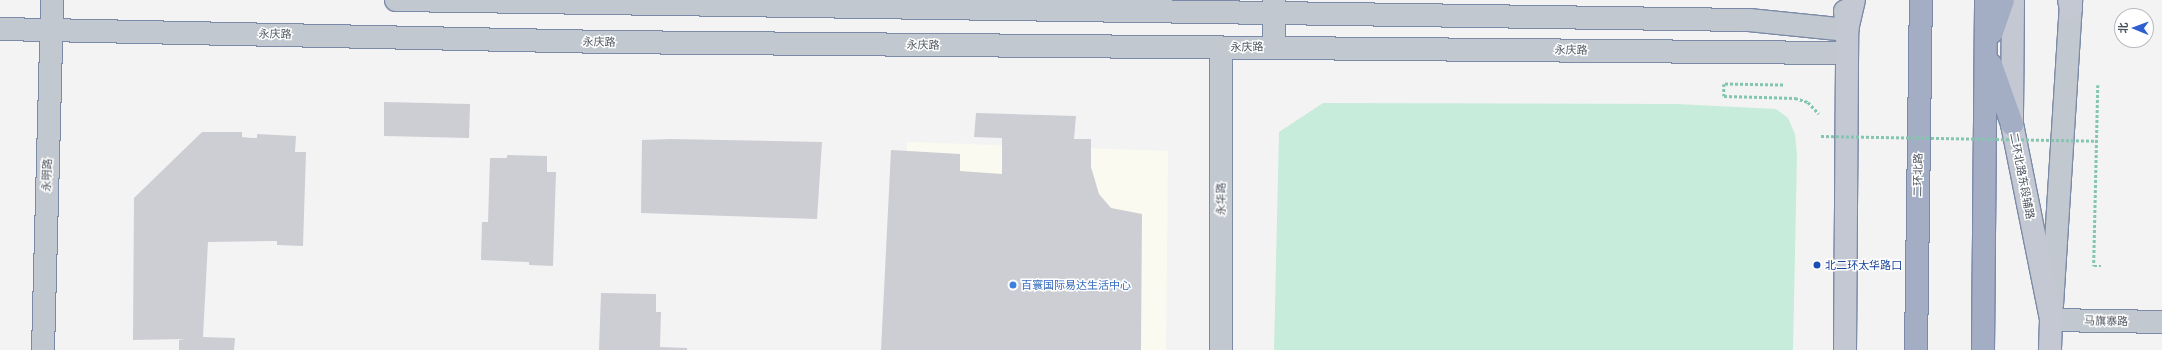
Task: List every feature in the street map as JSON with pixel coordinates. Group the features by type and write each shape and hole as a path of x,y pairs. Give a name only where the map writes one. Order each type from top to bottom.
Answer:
{"highway":[{"path":"1906,0 1920,55"},
{"name":"二环北路","path":"1916,350 1920,0"},
{"path":"1983,350 1986,0"},
{"path":"2003,0 1986,50 2012,124"}],"main road":[{"path":"1845,350 1846,53 1847,30 1854,0"},
{"name":"二环北路东段辅路","path":"2013,0 2012,124 2051,320 2050,350"}],"street":[{"name":"永明路","path":"42,350 52,0"},
{"path":"396,0 1274,6 1749,20 1847,30 1845,0"},
{"path":"2051,320 2070,3"},
{"path":"1274,6 1274,47"},
{"name":"永庆路","path":"0,29 604,42 1846,53"},
{"name":"永华路","path":"1221,48 1221,350"},
{"name":"马旗寨路","path":"2051,320 2162,322"}],"path":[{"path":"1783,85 1724,84 1724,96 1795,98 1808,102 1822,120"},
{"path":"2098,85 2094,266 2101,266"},
{"path":"1821,131 1821,136 2097,141"}],"shaded area":[{"name":"百寰国际易达生活中心","path":"907,142 1168,151 1166,350 905,350"}],"green space":[{"path":"1323,103 1677,104 1776,109 1788,118 1795,134 1797,155 1793,350 1274,350 1279,132"}],"building":[{"path":"384,102 470,104 469,138 384,136"},
{"name":"百寰国际易达生活中心","path":"976,113 1076,116 1074,139 1091,139 1091,167 1099,194 1111,208 1142,214 1141,350 881,350 891,150 960,154 960,171 1002,174 1002,138 974,137"},
{"path":"202,132 242,132 242,137 252,138 257,138 257,134 296,136 295,152 306,152 303,246 277,245 277,241 208,242 203,337 235,338 234,350 179,350 179,340 185,339 133,340 134,198"},
{"path":"670,139 822,142 817,219 641,213 642,140"},
{"path":"507,155 547,156 547,172 556,172 553,266 529,265 529,262 481,260 482,222 488,222 490,158 507,158"},
{"path":"601,293 656,294 656,312 661,312 660,347 687,348 687,350 599,350"}],"place":[{"name":"北二环太华路口","path":"1817,265"},
{"name":"百寰国际易达生活中心","path":"1013,285"}]}
